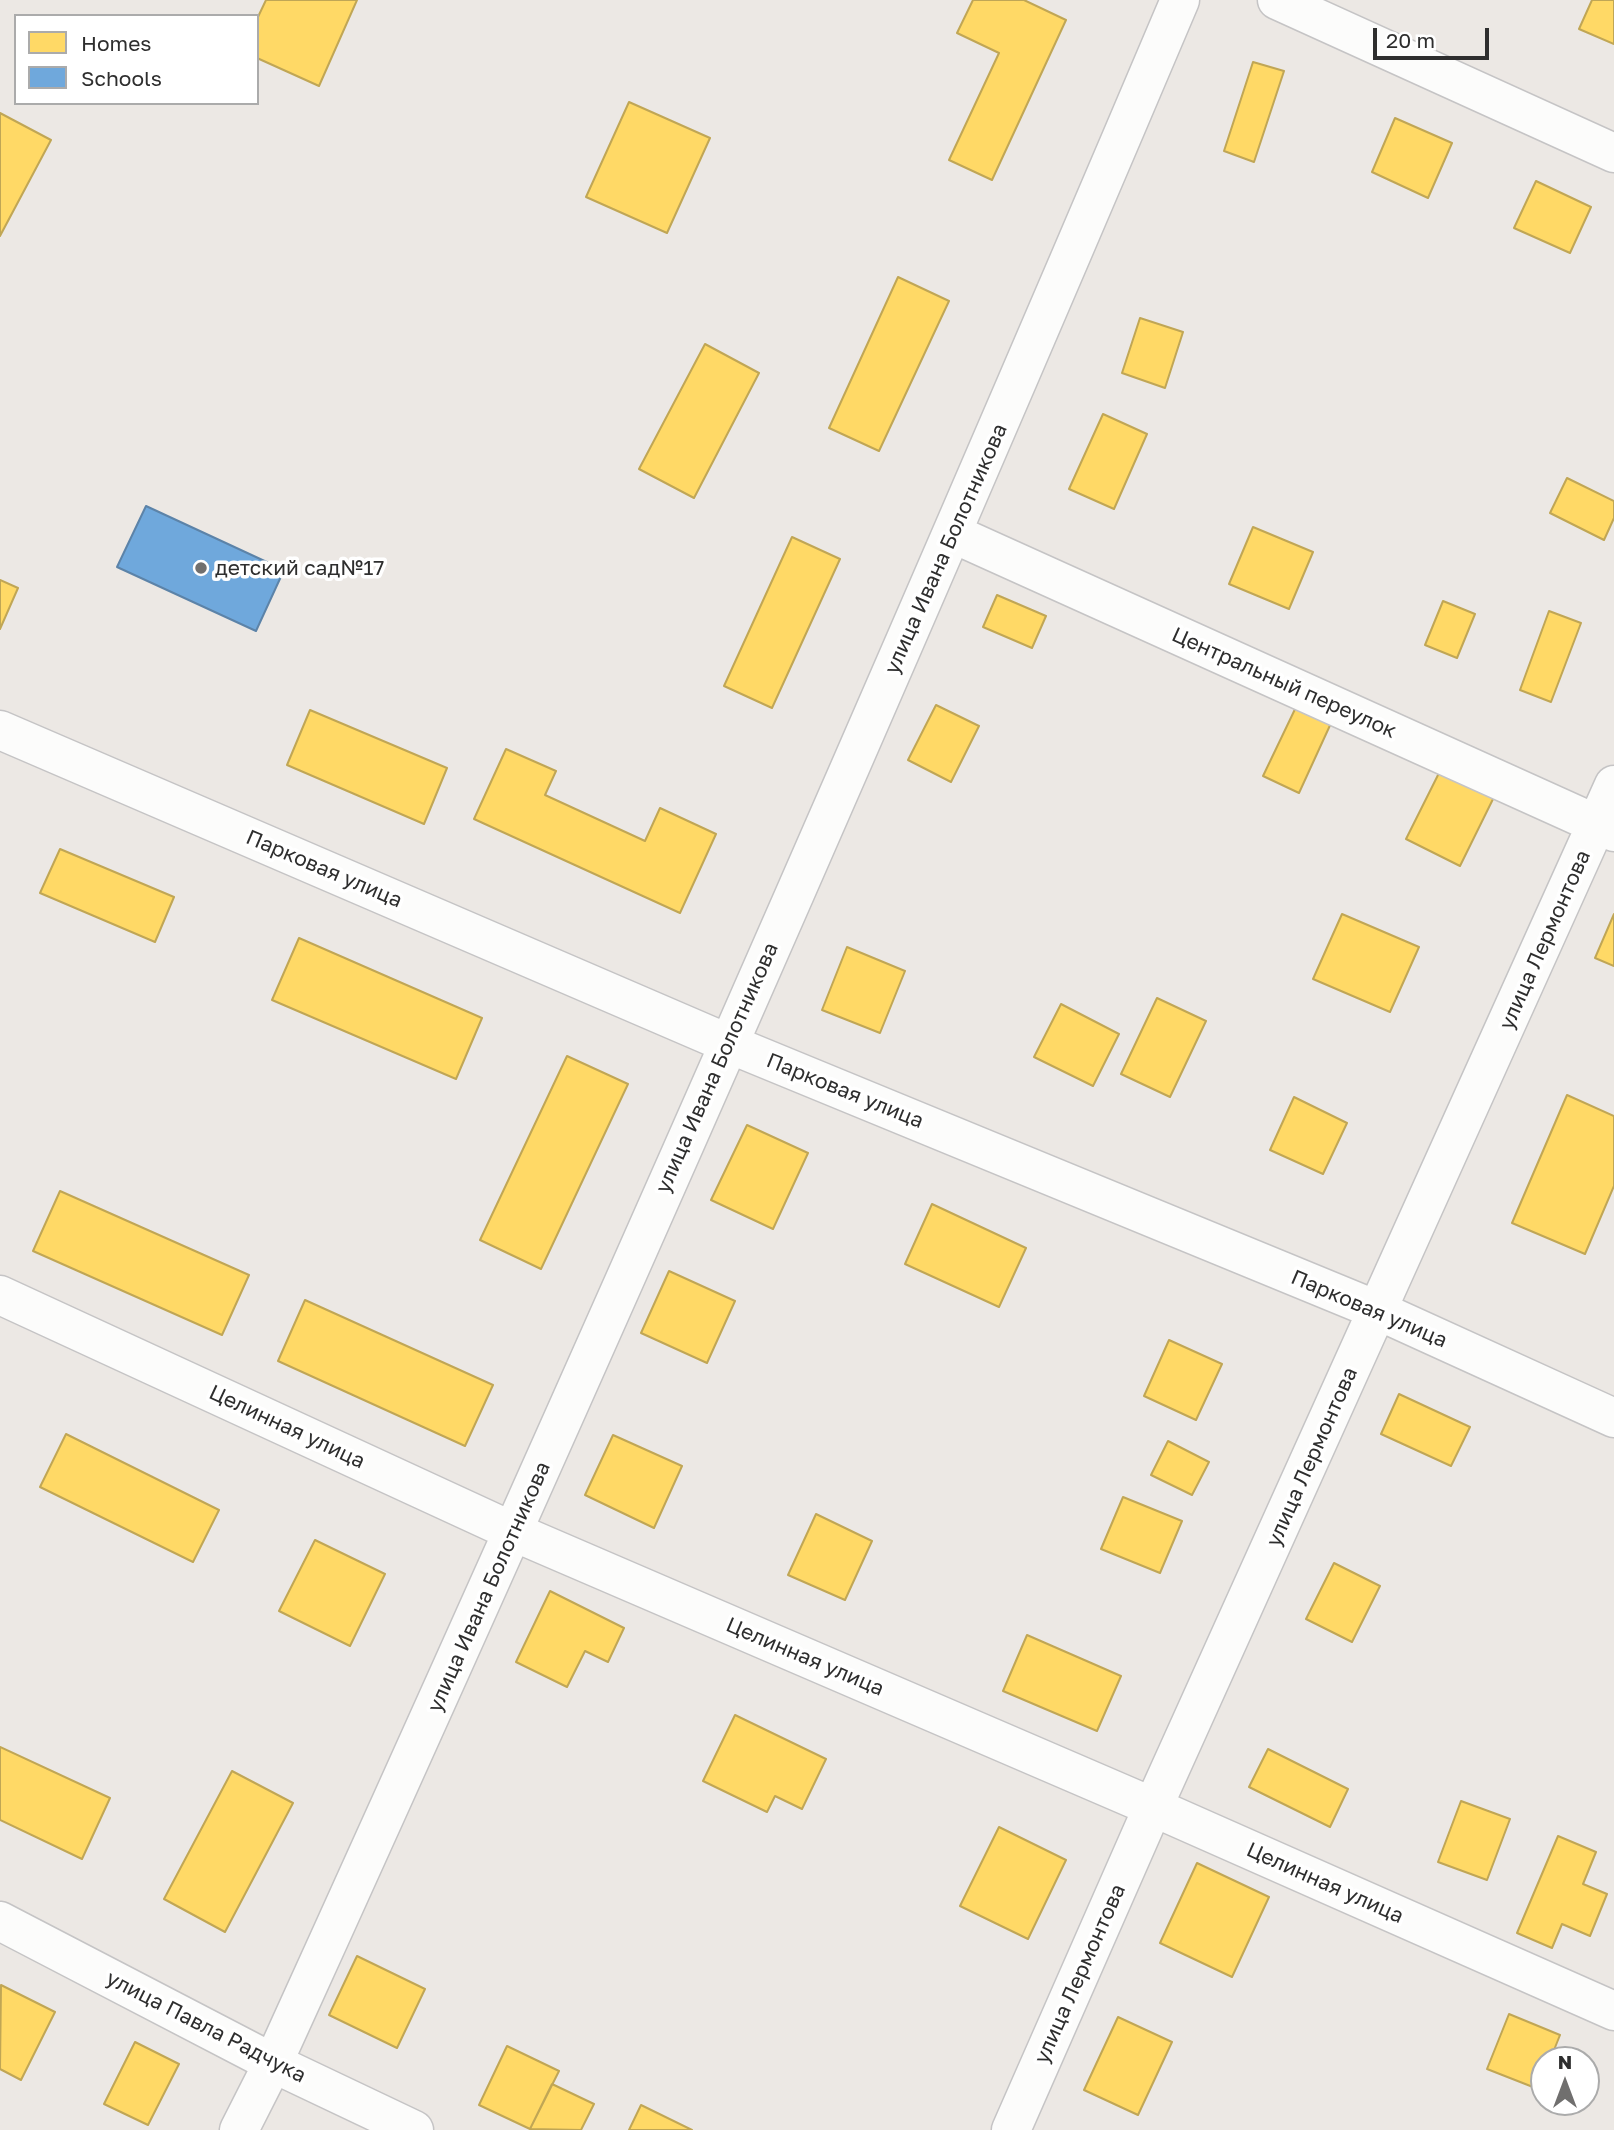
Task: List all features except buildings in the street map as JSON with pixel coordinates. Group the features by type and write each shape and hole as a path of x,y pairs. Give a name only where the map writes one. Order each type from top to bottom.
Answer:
{"street":[{"name":"улица Ивана Болотникова","path":"239,2130 273,2063 514,1532 727,1043 954,534 1180,0"},
{"path":"1277,0 1614,153"},
{"name":"Центральный переулок","path":"954,534 1605,828"},
{"name":"Парковая улица","path":"0,730 727,1043 1379,1311 1614,1418"},
{"name":"улица Лермонтова","path":"1011,2130 1153,1807 1379,1311 1605,828 1614,785"},
{"name":"Целинная улица","path":"0,1295 514,1532 1153,1807 1614,2011"},
{"name":"улица Павла Радчука","path":"0,1922 273,2063 414,2130"}],"place":[{"name":"детский сад№17","path":"201,568"}]}
